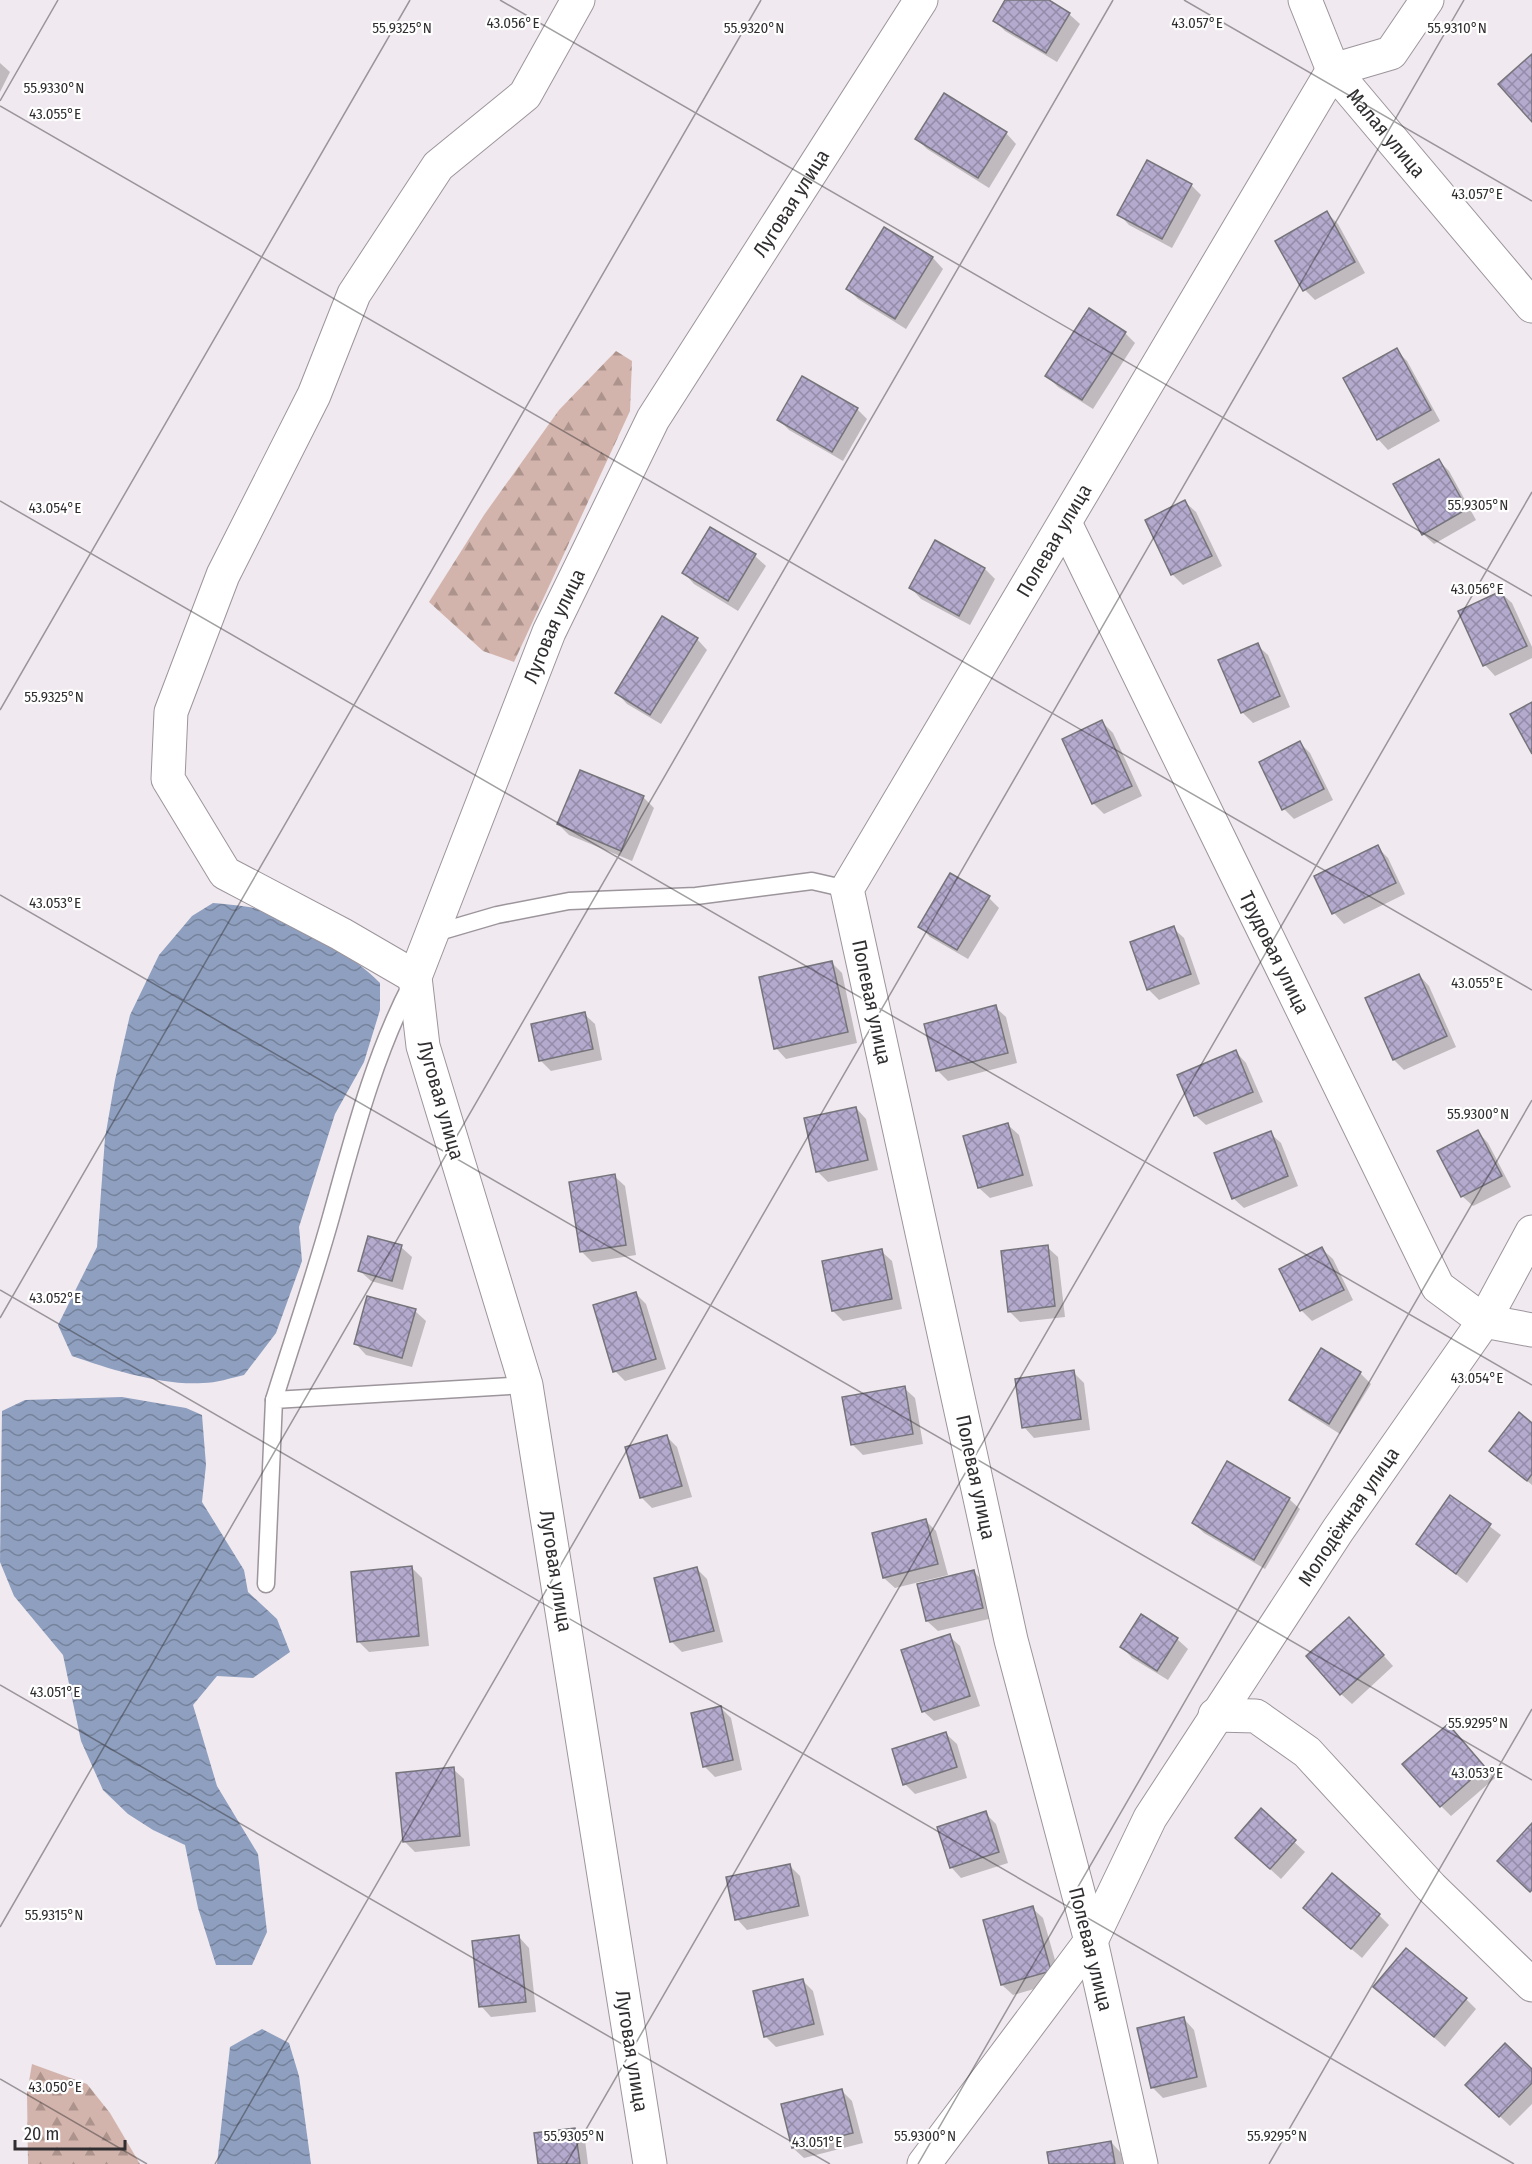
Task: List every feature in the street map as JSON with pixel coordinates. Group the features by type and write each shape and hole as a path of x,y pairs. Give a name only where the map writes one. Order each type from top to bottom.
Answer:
{"street":[{"path":"415,977 341,934 225,873 168,779 171,712 223,575 314,395 354,294 438,166 525,95 578,0"},
{"name":"Луговая улица","path":"650,2164 526,1385 423,1046 415,977 549,632 653,419 921,0"},
{"name":"Малая улица","path":"1305,0 1333,70 1532,306"},
{"path":"1333,70 1391,53 1427,0"},
{"name":"Полевая улица","path":"1141,2164 1090,1941 1011,1640 848,889 1333,70"},
{"name":"Трудовая улица","path":"1065,523 1438,1287 1484,1321 1532,1330"},
{"path":"1484,1321 1532,1232"},
{"name":"Молодёжная улица","path":"924,2164 1090,1941 1150,1818 1215,1715 1338,1530 1484,1321"},
{"path":"1215,1715 1256,1716 1306,1752 1431,1887 1532,1985"}],"lane":[{"path":"432,934 497,915 569,901 696,896 812,880 848,889"},
{"path":"266,1584 274,1400 331,1218 351,1141 399,1007 415,977"},
{"path":"274,1400 526,1385"}],"green space":[{"path":"616,351 632,361 630,411 514,662 483,651 429,602 484,515 559,410"},
{"path":"32,2064 87,2084 110,2113 140,2164 28,2164 27,2093"}],"water":[{"path":"213,903 265,911 301,927 337,948 380,983 380,1010 364,1062 335,1114 299,1227 302,1261 276,1333 244,1375 213,1382 171,1382 136,1376 72,1356 58,1325 97,1247 105,1138 130,1015 159,955 192,916"},
{"path":"122,1397 186,1408 202,1415 206,1465 202,1502 244,1570 248,1592 277,1619 290,1652 253,1678 217,1676 193,1705 217,1786 258,1854 267,1932 252,1965 216,1965 198,1908 185,1845 153,1830 128,1814 103,1790 81,1741 63,1655 14,1596 0,1562 2,1411 25,1400"},
{"path":"262,2029 289,2043 299,2076 311,2164 217,2164 230,2047"}],"building":[{"path":"1005,0 1049,0 1070,13 1046,53 993,21"},
{"path":"1532,54 1532,122 1498,84"},
{"path":"944,93 1007,132 978,178 915,139"},
{"path":"1147,160 1192,184 1162,239 1117,215"},
{"path":"1327,211 1355,262 1303,291 1275,241"},
{"path":"884,227 933,257 895,319 846,289"},
{"path":"1089,308 1126,332 1082,400 1045,376"},
{"path":"1397,348 1431,410 1377,440 1343,378"},
{"path":"802,376 858,408 832,452 777,420"},
{"path":"1439,459 1467,509 1422,535 1393,484"},
{"path":"1185,500 1212,556 1171,575 1145,520"},
{"path":"710,527 756,554 728,601 682,573"},
{"path":"935,540 985,568 959,616 909,588"},
{"path":"1501,591 1527,646 1483,666 1458,611"},
{"path":"662,616 698,638 650,715 615,693"},
{"path":"1258,643 1280,696 1241,713 1218,660"},
{"path":"1532,702 1532,754 1510,714"},
{"path":"1102,720 1132,786 1092,804 1062,739"},
{"path":"1300,741 1324,789 1282,810 1259,762"},
{"path":"580,770 644,796 621,851 557,824"},
{"path":"1378,845 1396,883 1332,914 1314,876"},
{"path":"950,873 990,896 957,950 918,927"},
{"path":"1174,926 1191,974 1147,990 1130,942"},
{"path":"832,961 848,1032 774,1049 759,977"},
{"path":"1419,974 1447,1036 1393,1060 1365,998"},
{"path":"996,1005 1008,1053 936,1071 924,1024"},
{"path":"585,1012 593,1049 539,1061 531,1024"},
{"path":"1236,1050 1253,1092 1194,1116 1177,1075"},
{"path":"856,1107 868,1160 816,1172 804,1118"},
{"path":"1008,1123 1023,1175 978,1188 963,1136"},
{"path":"1478,1130 1502,1176 1461,1197 1437,1151"},
{"path":"1271,1131 1288,1176 1232,1199 1214,1153"},
{"path":"615,1174 626,1245 580,1252 569,1182"},
{"path":"368,1236 402,1245 392,1281 358,1271"},
{"path":"1048,1245 1055,1306 1008,1312 1001,1251"},
{"path":"1322,1247 1344,1290 1300,1311 1279,1269"},
{"path":"882,1249 892,1299 832,1311 822,1261"},
{"path":"636,1292 656,1359 613,1372 593,1305"},
{"path":"367,1296 416,1309 402,1358 354,1344"},
{"path":"1321,1348 1361,1372 1329,1424 1289,1400"},
{"path":"1074,1370 1081,1419 1022,1428 1015,1379"},
{"path":"905,1386 913,1434 851,1445 842,1397"},
{"path":"1519,1412 1532,1423 1532,1474 1527,1481 1489,1451"},
{"path":"667,1435 682,1486 640,1498 625,1447"},
{"path":"1227,1461 1290,1498 1254,1560 1192,1523"},
{"path":"1450,1495 1491,1524 1456,1574 1416,1544"},
{"path":"926,1519 938,1564 883,1578 872,1533"},
{"path":"412,1566 419,1636 357,1642 351,1572"},
{"path":"697,1567 714,1631 670,1642 654,1578"},
{"path":"974,1570 983,1608 926,1621 917,1584"},
{"path":"1141,1614 1178,1638 1157,1671 1120,1647"},
{"path":"1349,1617 1384,1655 1340,1695 1306,1656"},
{"path":"950,1634 970,1696 922,1712 901,1650"},
{"path":"721,1706 733,1760 703,1767 691,1713"},
{"path":"1448,1724 1485,1767 1440,1807 1402,1764"},
{"path":"946,1732 957,1767 903,1785 892,1749"},
{"path":"454,1767 460,1836 403,1842 396,1773"},
{"path":"1261,1808 1296,1840 1270,1869 1235,1838"},
{"path":"986,1811 999,1852 950,1868 937,1827"},
{"path":"1532,1823 1532,1890 1530,1892 1497,1861"},
{"path":"790,1864 799,1906 735,1920 726,1877"},
{"path":"1332,1873 1380,1914 1351,1949 1303,1908"},
{"path":"1033,1906 1051,1971 1001,1985 983,1920"},
{"path":"519,1935 526,2002 479,2007 472,1941"},
{"path":"1406,1948 1467,1998 1434,2037 1373,1987"},
{"path":"803,1979 814,2024 764,2037 753,1991"},
{"path":"1184,2017 1197,2077 1151,2088 1137,2028"},
{"path":"1505,2043 1532,2069 1532,2083 1499,2117 1465,2085"},
{"path":"842,2089 853,2133 792,2148 781,2104"},
{"path":"575,2128 580,2164 538,2164 534,2133"},
{"path":"1111,2141 1115,2164 1049,2164 1047,2152"}]}
